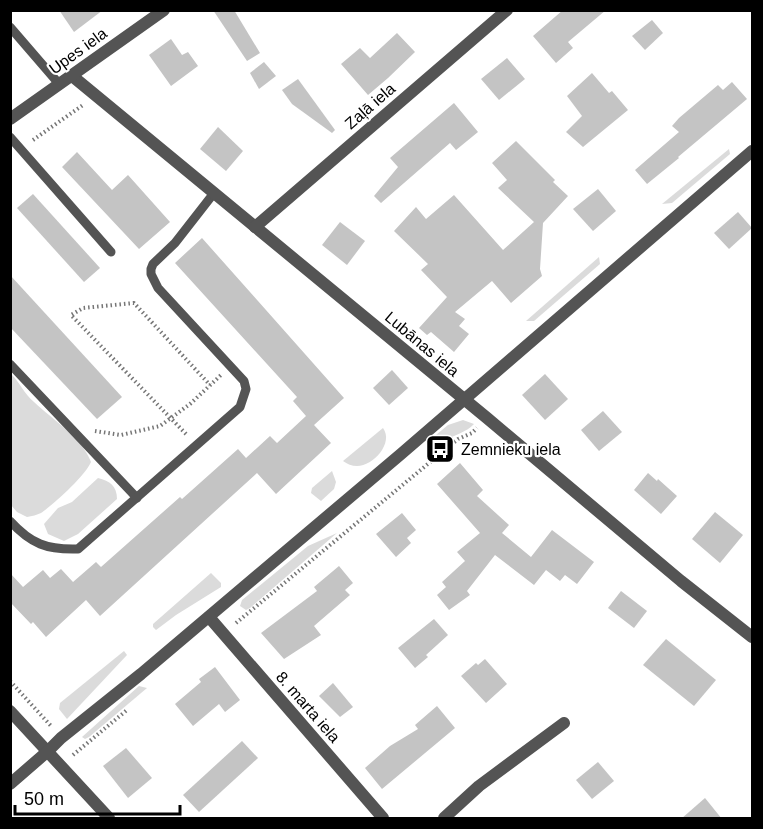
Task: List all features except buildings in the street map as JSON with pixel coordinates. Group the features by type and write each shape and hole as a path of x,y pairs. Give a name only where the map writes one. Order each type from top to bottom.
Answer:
{"street":[{"name":"Upes iela","path":"10,119 164,10"},
{"name":"Zaļā iela","path":"255,227 507,10"},
{"name":"Lubānas iela","path":"71,75 681,581 753,637"},
{"path":"10,784 61,738 209,617 464,400 753,151"},
{"name":"8. marta iela","path":"209,617 383,819"},
{"path":"10,711 109,819"},
{"path":"444,819 479,786 564,723"}],"lane":[{"path":"10,27 60,85"},
{"path":"10,137 111,252"},
{"path":"10,521 24,536 36,543 57,549 78,549 240,407 246,389 244,381 158,288 151,269 175,243 214,193"},
{"path":"10,364 137,498"}],"path":[{"path":"21,149 96,96"},
{"path":"197,446 71,315 83,308 134,303 210,385"},
{"path":"70,427 121,435 160,426 190,404 230,366"},
{"path":"221,631 240,620 458,439 472,433 487,418"},
{"path":"10,681 61,738"},
{"path":"61,765 135,702"}],"shaded area":[{"path":"729,149 730,154 672,203 662,204"},
{"path":"599,257 600,264 534,321 526,321"},
{"path":"10,373 31,399 74,437 91,462 76,482 53,503 41,513 27,517 17,512 11,505"},
{"path":"463,420 474,424 444,442 440,441 436,435 448,425"},
{"path":"383,428 386,440 384,447 375,458 357,466 343,461"},
{"path":"332,471 336,482 334,489 321,501 311,493 312,488"},
{"path":"98,478 112,485 117,499 78,534 64,541 48,534 44,524 58,508 72,502"},
{"path":"337,533 250,608 246,610 240,606 242,600 308,546"},
{"path":"211,573 221,583 221,587 156,630 153,627 153,624"},
{"path":"124,651 127,655 67,719 59,709 60,703"},
{"path":"139,686 147,688 89,737 85,739 82,737"}],"place":[{"name":"Zemnieku iela","path":"440,449"}]}
